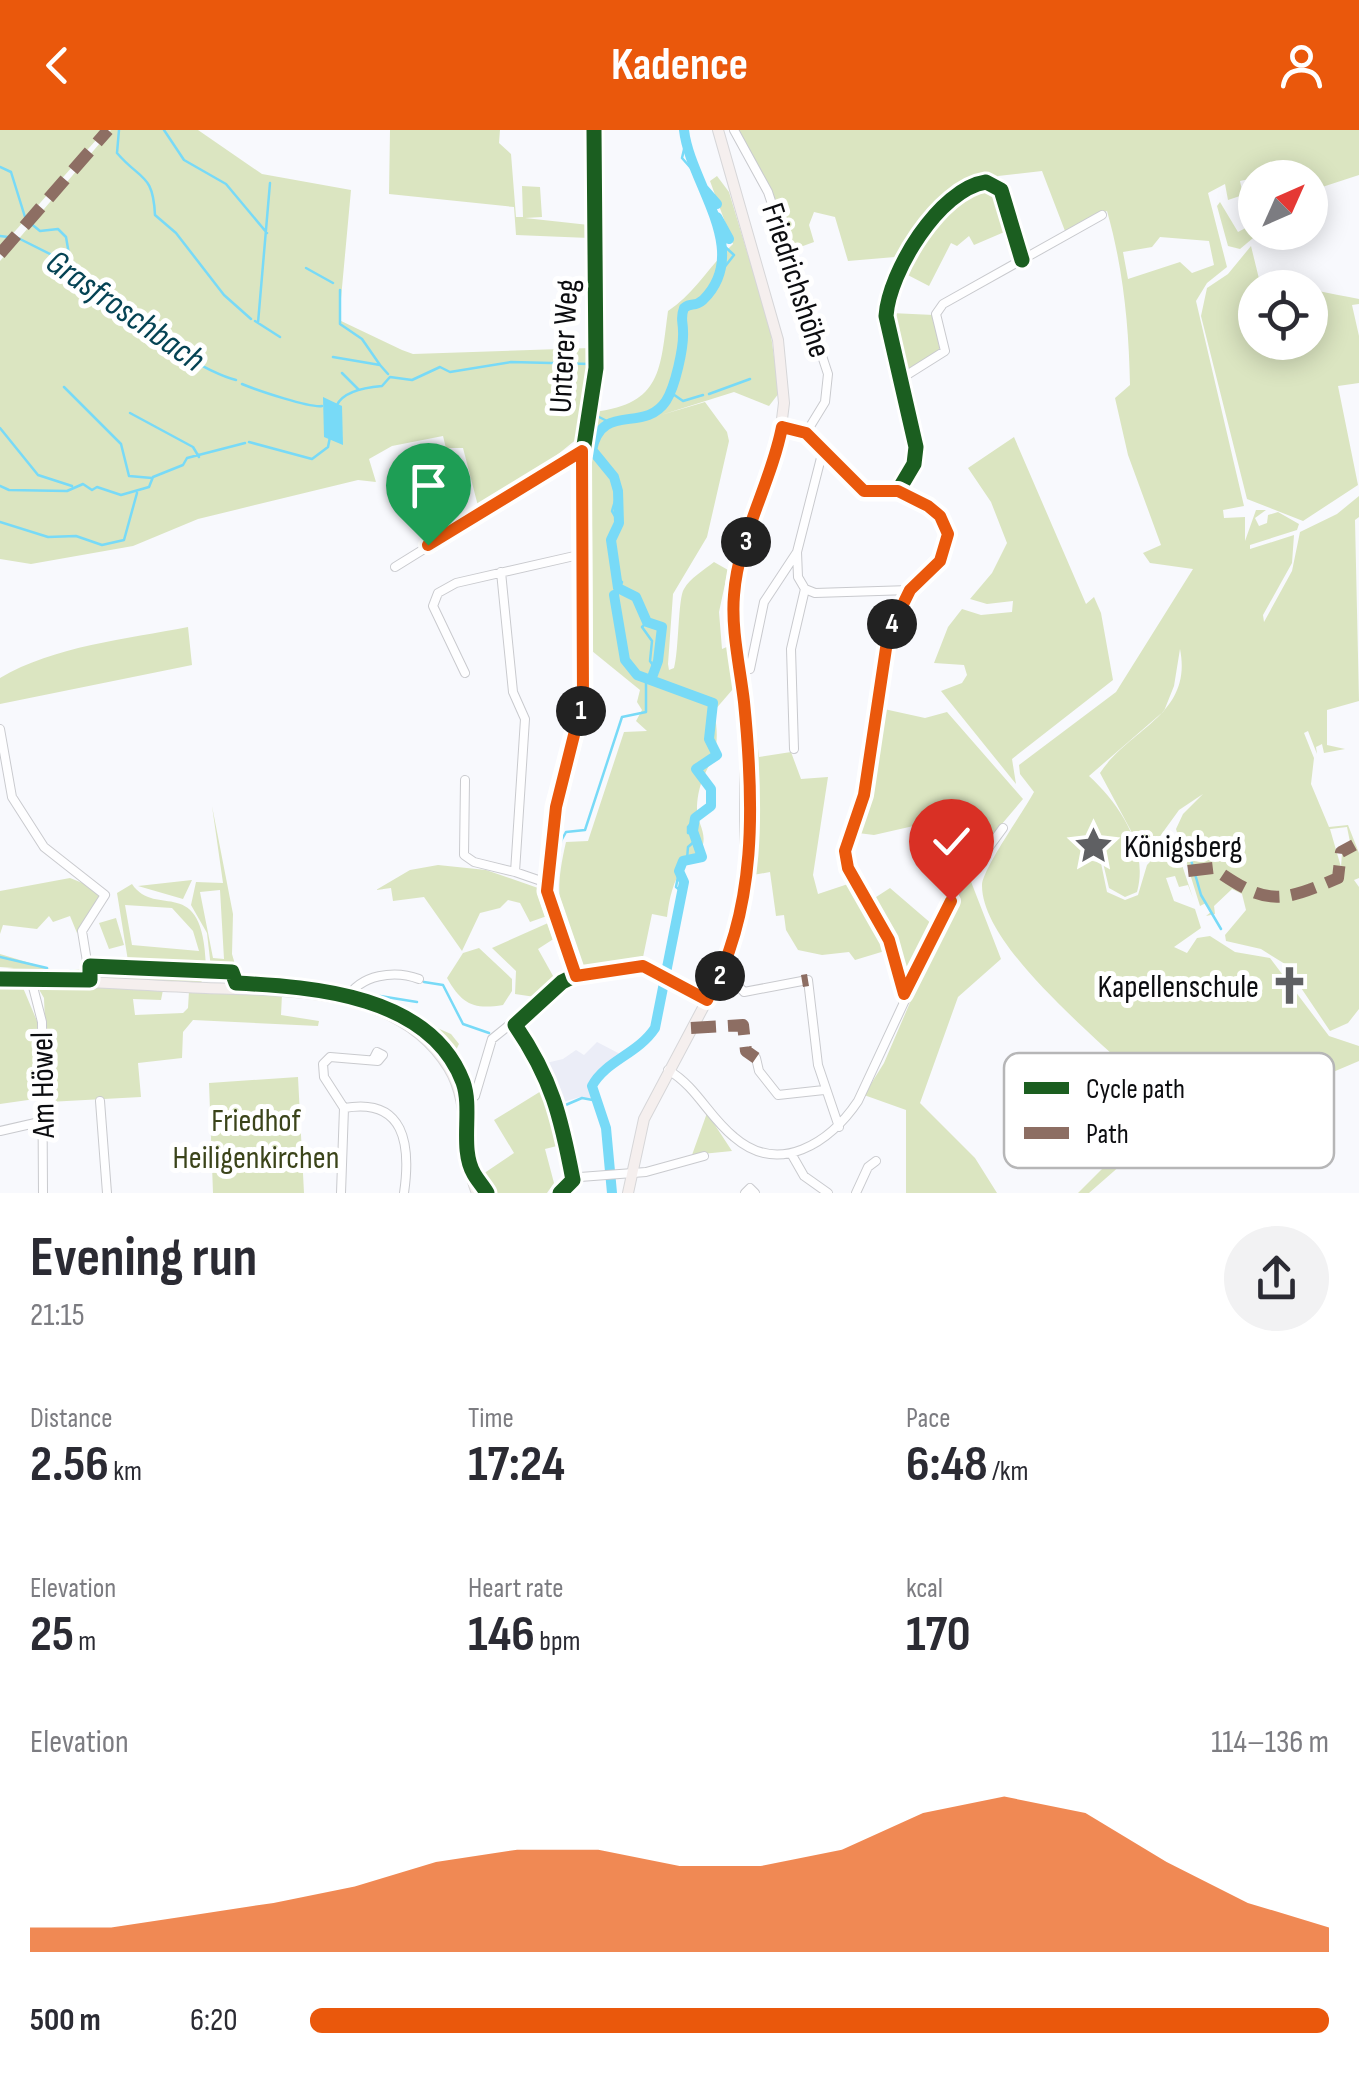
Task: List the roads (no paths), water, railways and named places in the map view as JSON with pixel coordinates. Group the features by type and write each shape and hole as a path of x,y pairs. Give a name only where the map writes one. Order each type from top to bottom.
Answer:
{"main road":[{"path":"628,1193 624,1173 644,1119 723,970 740,923 747,883 745,711 734,608 736,578 782,427 784,388 778,340 718,130"},
{"path":"0,979 90,976 288,991 348,999 385,1014 425,1040 453,1075 464,1106 468,1167 477,1193"}],"street":[{"name":"Unterer Weg","path":"576,976 550,910 548,883 556,807 583,699 582,451 596,368 594,130"},
{"name":"Friedrichshöhe","path":"734,130 768,192 828,374 825,402 806,433"},
{"path":"898,491 914,464 916,447 886,316 893,286 938,209 950,197 986,182 1001,190 1022,260"},
{"path":"902,378 946,351 936,314 943,304 1102,215"},
{"path":"782,427 806,433 864,491 898,491 934,510 948,534 940,561 910,590 888,635 864,795 845,851 848,868 889,940 904,994"},
{"path":"823,450 797,552 798,577 805,589 816,593 910,590"},
{"path":"395,567 582,451"},
{"path":"750,670 764,602 797,552"},
{"path":"465,673 433,606 435,597 456,583 583,554"},
{"path":"501,572 513,692 525,719 515,872"},
{"path":"794,750 791,648 805,589"},
{"path":"0,728 12,796 52,855 106,895 82,931 90,976"},
{"path":"465,780 464,855 474,862 548,883"},
{"path":"668,1070 694,1088 743,1144 792,1154 839,1127 873,1070 904,994 954,893 1003,828"},
{"path":"464,1106 475,1096 489,1043 562,982 636,966 659,971 707,1000"},
{"path":"723,970 744,992 805,980 824,1090 839,1127"},
{"path":"348,999 360,984 379,976 419,979"},
{"name":"Am Höwel","path":"31,979 42,1022 43,1193"},
{"path":"340,1193 344,1108 324,1078 322,1064 330,1057 372,1060"},
{"path":"756,1058 759,1071 778,1095 824,1090"},
{"path":"100,1101 107,1193"},
{"path":"344,1108 404,1110"},
{"path":"389,1112 406,1150 404,1193"},
{"path":"0,1131 44,1121"},
{"path":"792,1154 804,1176 828,1193"},
{"path":"560,1193 577,1178 624,1173 704,1156"},
{"path":"856,1193 868,1167 876,1161"},
{"path":"745,1193 748,1188 755,1193"}],"water":[{"path":"323,397 342,406 343,445 324,437"}],"waterway":[{"path":"119,130 117,153 148,184 155,215 176,233 224,295 251,319"},
{"path":"164,130 184,160 226,184 267,233"},
{"path":"651,680 662,627 647,622 636,597 618,588 611,540 619,523 618,491 614,477 592,450 605,426 647,416 666,401 680,357 684,308 703,300 717,281 721,239 684,130"},
{"path":"686,141 682,158 697,175"},
{"path":"0,167 11,172 25,217"},
{"path":"258,323 270,183"},
{"path":"703,188 717,204"},
{"path":"717,217 729,239"},
{"path":"29,222 40,231 58,229 66,237 70,260 75,264"},
{"name":"Grasfroschbach","path":"0,236 8,237"},
{"name":"Grasfroschbach","path":"18,238 82,270 83,277 160,341 236,380"},
{"path":"722,244 734,255 723,269"},
{"path":"306,268 333,283"},
{"path":"340,290 340,324 362,339 380,365"},
{"path":"255,321 280,337"},
{"path":"333,357 380,365 388,374"},
{"path":"337,405 351,393 382,386 390,377 412,380 440,367 450,372 511,362 590,364"},
{"path":"590,382 591,369"},
{"path":"342,373 358,389"},
{"path":"709,394 750,379"},
{"name":"Grasfroschbach","path":"242,384 296,402 322,406"},
{"path":"64,387 121,444 129,476 152,478"},
{"path":"670,392 683,401 703,395"},
{"path":"130,413 193,447 199,457"},
{"path":"595,415 609,422"},
{"path":"0,428 38,475 72,486"},
{"path":"249,442 312,459 328,447 330,437"},
{"path":"0,486 9,490 67,491 83,484 92,490 97,487 121,495 149,487 153,477 183,465 187,458 245,443"},
{"path":"618,491 612,511 619,523"},
{"path":"0,522 48,537 76,536 102,545 124,540 137,493"},
{"path":"615,577 622,582 619,589"},
{"path":"612,1193 606,1128 592,1086 655,1028 684,882 679,871 683,861 702,857 693,831 695,818 711,806 711,789 696,769 717,755 709,739 713,703 637,675 625,660 614,595"},
{"path":"647,622 642,627 652,641 650,661 655,668"},
{"path":"554,903 561,841 566,832 585,830 622,717 646,712 646,680"},
{"path":"694,834 688,833 688,827 695,818"},
{"path":"687,859 688,847 696,840"},
{"path":"1187,846 1201,895 1221,929"},
{"path":"679,871 676,887 681,891"},
{"path":"0,957 47,968"},
{"path":"70,971 291,980 326,987"},
{"path":"424,982 443,985 463,1024 489,1033"},
{"path":"380,996 417,1002"},
{"path":"534,1055 554,1101"},
{"path":"561,1107 582,1098 598,1101"}],"place":[{"name":"Königsberg","path":"1094,846"},
{"name":"Kapellenschule","path":"1289,986"}],"park label":[{"name":"Friedhof Heiligenkirchen","path":"256,1138"}]}
